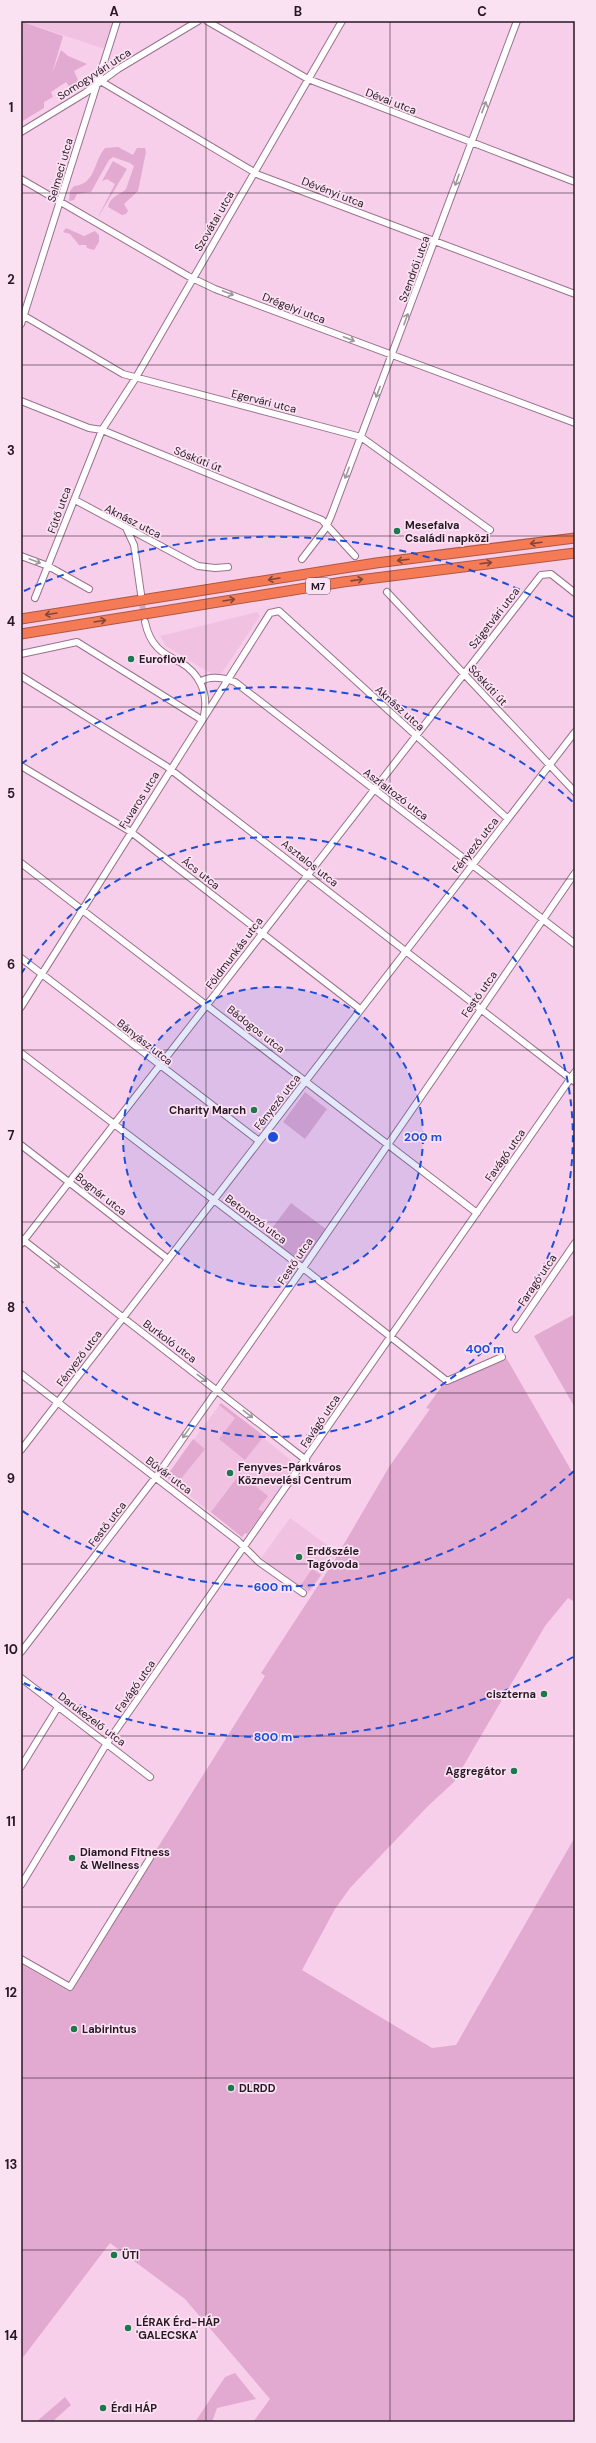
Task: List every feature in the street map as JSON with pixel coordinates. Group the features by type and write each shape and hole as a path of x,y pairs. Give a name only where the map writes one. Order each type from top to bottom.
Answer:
{"highway":[{"name":"M7","path":"21,619 376,563 575,538"},
{"name":"M7","path":"21,634 343,582 575,553"}],"street":[{"name":"Selmeci utca","path":"21,324 22,315 61,203 117,21"},
{"name":"Somogyvári utca","path":"21,132 98,82 197,21"},
{"name":"Dévai utca","path":"208,21 308,80 575,182"},
{"name":"Szovátai utca","path":"102,430 135,379 192,278 342,21"},
{"name":"Szendrői utca","path":"327,523 392,356 470,143 517,21"},
{"name":"Dévényi utca","path":"98,82 254,172 434,243 575,294"},
{"name":"Drégelyi utca","path":"21,179 192,278 392,356 575,423"},
{"name":"Egervári utca","path":"22,315 123,374 135,379 361,437 490,530"},
{"name":"Sóskúti út","path":"21,401 89,428 102,430 311,514 327,523 355,556"},
{"name":"Fűtő utca","path":"35,598 102,430"},
{"name":"Aknász utca","path":"75,500 125,529 198,566 215,568 228,567"},
{"path":"302,559 327,523"},
{"path":"125,529 134,545 141,594"},
{"path":"21,556 48,566 89,589"},
{"name":"Szigetvári utca","path":"463,673 541,575 551,574 575,593"},
{"name":"Sóskúti út","path":"387,592 575,792"},
{"name":"Aknász utca","path":"279,611 508,819"},
{"name":"Fuvaros utca","path":"21,1007 270,613 279,611"},
{"path":"21,654 74,641 80,643 202,720 205,700 200,682 187,667 156,647 145,622"},
{"name":"Földmunkás utca","path":"22,1241 208,1005 307,874 463,673"},
{"name":"Asztalos utca","path":"21,676 170,769 405,951 482,1008 572,1080"},
{"path":"200,682 205,679 227,679"},
{"name":"Aszfaltozó utca","path":"227,679 235,682 575,944"},
{"name":"Fényező utca","path":"21,1450 575,732"},
{"name":"Ács utca","path":"21,766 131,832 360,1009"},
{"name":"Bádogos utca","path":"21,863 83,909 477,1213"},
{"name":"Festő utca","path":"21,1652 155,1477 217,1390 544,920 575,873"},
{"name":"Bányász utca","path":"21,958 258,1141"},
{"name":"Betonozó utca","path":"21,1053 215,1200 447,1381 502,1358"},
{"name":"Favágó utca","path":"21,1885 107,1743 477,1213 572,1080 575,1072"},
{"name":"Bognár utca","path":"21,1145 168,1259"},
{"name":"Burkoló utca","path":"22,1241 123,1317 306,1460"},
{"name":"Faragó utca","path":"516,1329 575,1243"},
{"name":"Búvár utca","path":"21,1374 244,1547 260,1562 303,1593"},
{"name":"Darukezelő utca","path":"21,1678 150,1777"},
{"path":"21,1768 58,1706"},
{"path":"21,1959 70,1987 150,1858"}],"shaded area":[{"path":"21,21 114,21 105,49"},
{"path":"23,22 63,36 52,74 61,50 68,56 87,64 74,71 81,87 73,92 66,82 51,92 53,97 44,102 44,108 21,122"},
{"path":"118,147 133,155 137,148 145,148 146,152 138,191 124,204 128,211 126,214 122,215 108,207 113,198 126,189 134,166 113,157 109,160 91,192 77,194 74,200 69,201 70,191 74,186 81,184 90,177 105,148"},
{"path":"113,161 127,169 97,219 115,184 107,179 102,181"},
{"path":"66,228 84,236 95,231 99,235 99,242 94,250 87,248 86,245 79,245 70,234 63,232"},
{"path":"257,612 260,616 222,673 215,676 166,646 160,636"},
{"path":"305,1092 327,1109 305,1139 283,1122"},
{"path":"291,1203 326,1229 303,1264 266,1236"},
{"path":"575,1314 575,1408 534,1336"},
{"path":"507,1359 575,1477 575,1602 568,1598 545,1626 454,1782 428,1806 350,1888 335,1909 302,1970 432,2048 456,2045 575,1837 575,2422 253,2422 270,2399 185,2299 110,2243 21,2360 21,1964 68,1991 265,1676 261,1673 334,1561 389,1467 430,1409 426,1408 448,1378"},
{"name":"Fenyves-Parkváros Köznevelési Centrum","path":"221,1403 298,1466 247,1534 245,1533 242,1537 166,1477"},
{"path":"221,1403 264,1436 245,1460 219,1439 235,1418 219,1405"},
{"path":"193,1439 205,1449 176,1485 166,1477"},
{"path":"240,1474 268,1496 258,1509 263,1512 247,1534 245,1533 242,1537 211,1512"},
{"name":"Erdőszéle Tagóvoda","path":"290,1518 338,1553 309,1593 261,1558"},
{"path":"312,1569 321,1575 309,1591 301,1585"},
{"path":"235,2373 256,2399 217,2408 212,2422 195,2422 225,2377"},
{"path":"65,2397 71,2405 52,2422 36,2422"}],"tunnel":[{"path":"141,596 144,617"}],"place":[{"name":"Mesefalva Családi napközi","path":"397,531"},
{"name":"Euroflow","path":"131,659"},
{"name":"Charity March","path":"254,1110"},
{"name":"Fenyves-Parkváros Köznevelési Centrum","path":"230,1473"},
{"name":"Erdőszéle Tagóvoda","path":"299,1557"},
{"name":"ciszterna","path":"544,1694"},
{"name":"Aggregátor","path":"514,1771"},
{"name":"Diamond Fitness & Wellness","path":"72,1858"},
{"name":"Labirintus","path":"74,2029"},
{"name":"DLRDD","path":"231,2088"},
{"name":"ÜTI","path":"114,2255"},
{"name":"LÉRAK Érd-HÁP 'GALECSKA'","path":"128,2328"},
{"name":"Érdi HÁP","path":"103,2408"}]}
